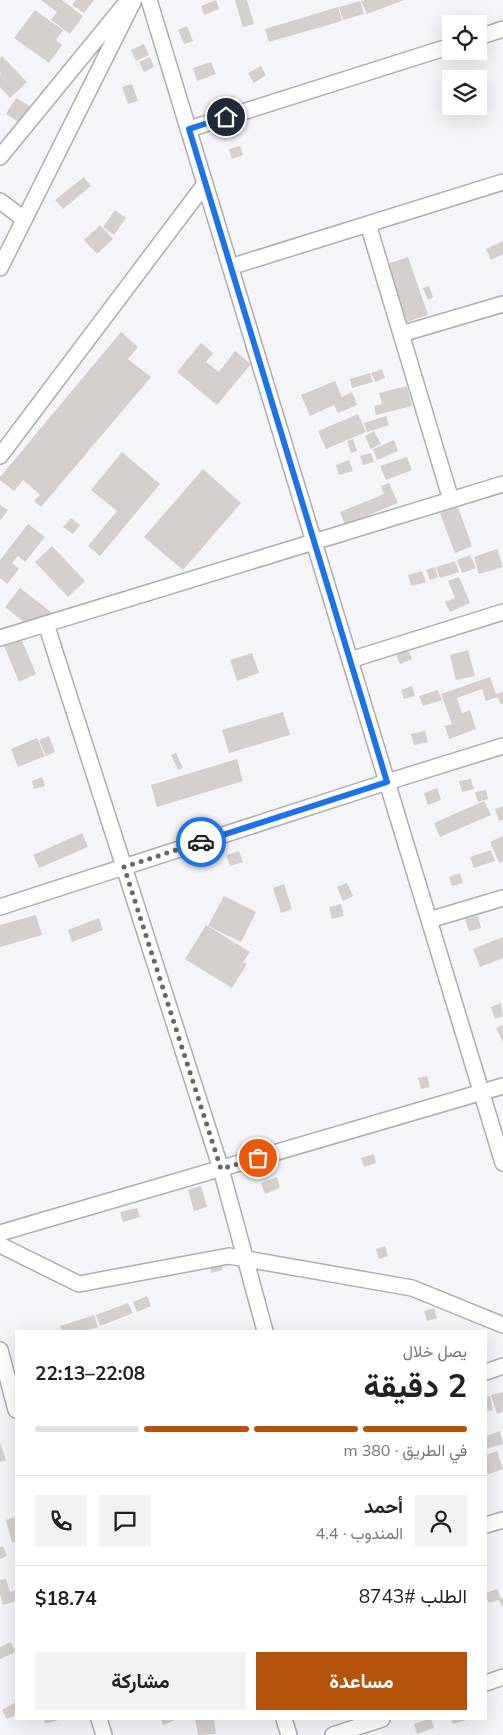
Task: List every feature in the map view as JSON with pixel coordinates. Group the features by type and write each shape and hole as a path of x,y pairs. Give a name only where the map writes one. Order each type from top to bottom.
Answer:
{"street":[{"path":"0,157 128,0"},
{"path":"0,268 134,0"},
{"path":"149,0 503,1163"},
{"path":"487,34 503,29"},
{"path":"189,129 442,49"},
{"path":"230,267 503,182"},
{"path":"0,456 205,184"},
{"path":"0,201 24,219"},
{"path":"368,224 451,500"},
{"path":"401,334 503,304"},
{"path":"0,638 503,484"},
{"path":"350,660 503,612"},
{"path":"46,624 221,1169 265,1330"},
{"path":"0,907 503,746"},
{"path":"430,920 503,898"},
{"path":"0,1233 503,1086"},
{"path":"0,1245 79,1284 230,1256 412,1288 503,1325"},
{"path":"0,1350 15,1406"},
{"path":"487,1372 503,1366"},
{"path":"487,1526 503,1520"},
{"path":"487,1683 503,1677"},
{"path":"99,1720 104,1735"},
{"path":"284,1720 290,1735"},
{"path":"339,1734 379,1720"}],"building":[{"path":"41,0 62,0 83,16 70,34 51,20 57,12"},
{"path":"76,0 94,0 84,13 72,5"},
{"path":"216,0 219,9 204,15 201,6"},
{"path":"235,0 247,0 254,24 243,27"},
{"path":"404,0 367,14 361,1"},
{"path":"360,1 364,14 343,20 339,7"},
{"path":"338,7 342,21 269,42 265,29"},
{"path":"35,10 63,30 56,40 62,45 49,63 14,38"},
{"path":"187,26 193,41 184,44 178,30"},
{"path":"144,44 149,55 136,61 131,50"},
{"path":"2,56 27,82 10,98 0,87 0,58"},
{"path":"150,57 154,67 144,72 139,62"},
{"path":"211,62 216,74 197,81 193,68"},
{"path":"261,66 266,75 254,83 248,73"},
{"path":"132,84 138,101 128,104 122,87"},
{"path":"16,98 30,106 20,123 6,114"},
{"path":"240,146 243,155 232,159 229,149"},
{"path":"84,177 91,186 63,209 55,200"},
{"path":"115,210 126,218 114,235 103,227"},
{"path":"100,225 113,239 97,254 84,240"},
{"path":"503,241 503,254 491,260 486,249"},
{"path":"408,257 428,315 407,322 387,264"},
{"path":"429,286 433,297 428,300 423,288"},
{"path":"121,332 138,347 128,359 151,377 41,507 34,501 40,495 23,480 14,491 0,480 0,477"},
{"path":"201,343 213,353 206,362 219,372 235,351 251,364 217,405 177,372"},
{"path":"382,369 385,378 375,382 371,373"},
{"path":"370,373 373,382 352,388 350,379"},
{"path":"335,381 342,397 352,392 357,405 338,413 334,405 310,416 301,395"},
{"path":"407,386 412,406 376,415 374,406 382,404 379,393"},
{"path":"358,414 366,432 326,449 318,431"},
{"path":"386,416 389,425 367,432 364,423"},
{"path":"374,431 381,444 371,449 365,436"},
{"path":"353,439 357,451 351,453 347,441"},
{"path":"394,440 398,451 377,460 373,449"},
{"path":"122,452 160,484 100,556 88,546 117,511 91,490"},
{"path":"371,453 374,462 363,465 360,456"},
{"path":"407,457 412,470 386,480 380,466"},
{"path":"349,460 353,471 339,475 336,465"},
{"path":"203,469 241,503 183,570 144,537"},
{"path":"389,483 398,503 345,525 340,512 384,494 381,486"},
{"path":"0,505 8,510 0,521"},
{"path":"458,507 472,546 455,553 440,513"},
{"path":"71,518 80,525 73,534 63,527"},
{"path":"28,524 45,537 25,562 18,556 12,563 19,569 7,584 0,578 0,560"},
{"path":"52,546 85,581 68,597 35,562"},
{"path":"497,549 503,567 479,574 474,557"},
{"path":"470,555 476,568 462,573 457,560"},
{"path":"455,561 459,572 440,578 436,567"},
{"path":"435,567 438,577 430,580 426,570"},
{"path":"422,571 426,582 411,586 408,575"},
{"path":"459,577 470,603 450,612 445,602 455,598 448,581"},
{"path":"20,588 56,616 41,635 5,607"},
{"path":"18,631 36,674 19,682 1,638"},
{"path":"408,649 412,659 400,664 396,654"},
{"path":"468,650 475,676 456,680 450,655"},
{"path":"252,653 259,673 237,681 230,660"},
{"path":"490,677 496,694 503,692 503,703 500,704 498,697 486,701 482,689 457,698 462,713 470,710 476,729 449,739 445,726 452,724 441,694"},
{"path":"412,686 415,696 404,699 401,690"},
{"path":"438,690 442,700 423,706 419,696"},
{"path":"283,712 290,735 229,753 222,730"},
{"path":"425,731 428,742 414,745 411,734"},
{"path":"49,736 55,752 46,756 39,740"},
{"path":"37,738 45,756 18,767 11,749"},
{"path":"176,753 183,768 178,770 171,755"},
{"path":"237,759 243,781 157,807 151,785"},
{"path":"42,777 45,786 34,789 32,781"},
{"path":"471,779 474,789 462,792 459,781"},
{"path":"437,788 441,800 428,805 424,793"},
{"path":"486,790 488,799 478,802 475,792"},
{"path":"484,801 491,815 440,837 434,823"},
{"path":"503,806 503,820 499,821 495,809"},
{"path":"82,833 88,847 39,868 33,855"},
{"path":"503,836 503,861 499,863 490,842"},
{"path":"491,850 495,861 474,868 470,857"},
{"path":"239,851 243,862 230,866 226,855"},
{"path":"460,873 463,883 452,886 449,877"},
{"path":"347,883 353,896 343,901 337,887"},
{"path":"284,884 292,909 281,913 273,888"},
{"path":"224,896 256,912 241,942 208,926"},
{"path":"341,904 344,916 332,919 329,907"},
{"path":"36,915 42,935 0,947 0,925"},
{"path":"478,916 481,928 469,931 465,919"},
{"path":"99,918 103,930 72,942 68,930"},
{"path":"206,925 250,952 243,962 247,964 232,988 185,959"},
{"path":"503,937 503,958 480,967 473,949"},
{"path":"501,1003 503,1016 495,1019 491,1007"},
{"path":"503,1025 503,1042 496,1028"},
{"path":"427,1076 430,1087 421,1089 418,1078"},
{"path":"374,1154 376,1163 364,1167 361,1158"},
{"path":"277,1177 280,1188 265,1194 261,1183"},
{"path":"201,1186 207,1207 194,1211 188,1190"},
{"path":"137,1208 140,1217 123,1222 120,1212"},
{"path":"385,1246 388,1256 379,1259 376,1249"},
{"path":"220,1259 223,1270 211,1273 209,1261"},
{"path":"147,1296 151,1306 137,1312 133,1302"},
{"path":"128,1303 133,1313 100,1326 96,1315"},
{"path":"434,1308 437,1318 427,1321 424,1311"},
{"path":"94,1315 98,1327 88,1330 62,1330 60,1326"},
{"path":"503,1392 503,1412 497,1414 491,1395"},
{"path":"490,1396 493,1410 487,1411 487,1397"},
{"path":"500,1431 503,1444 487,1449 487,1436"},
{"path":"0,1442 6,1460 0,1462"},
{"path":"497,1451 503,1469 487,1475 487,1455"},
{"path":"15,1517 15,1542 12,1543 6,1520"},
{"path":"3,1546 7,1556 0,1559 0,1547"},
{"path":"6,1579 10,1592 15,1590 15,1601 3,1605 0,1594 0,1580"},
{"path":"497,1589 501,1599 503,1598 503,1608 499,1600 489,1603 487,1593"},
{"path":"11,1642 15,1652 0,1659 0,1647"},
{"path":"15,1703 15,1715 7,1719 2,1710"},
{"path":"44,1720 59,1720 45,1724"},
{"path":"161,1720 176,1720 163,1725"},
{"path":"195,1720 214,1720 216,1734 198,1735"},
{"path":"431,1720 434,1728 417,1734 414,1724"},
{"path":"451,1720 467,1720 453,1724"}],"way so far":[{"path":"201,842 124,867 221,1169 258,1158"}],"route":[{"path":"201,842 387,782 189,129 226,117"}]}
